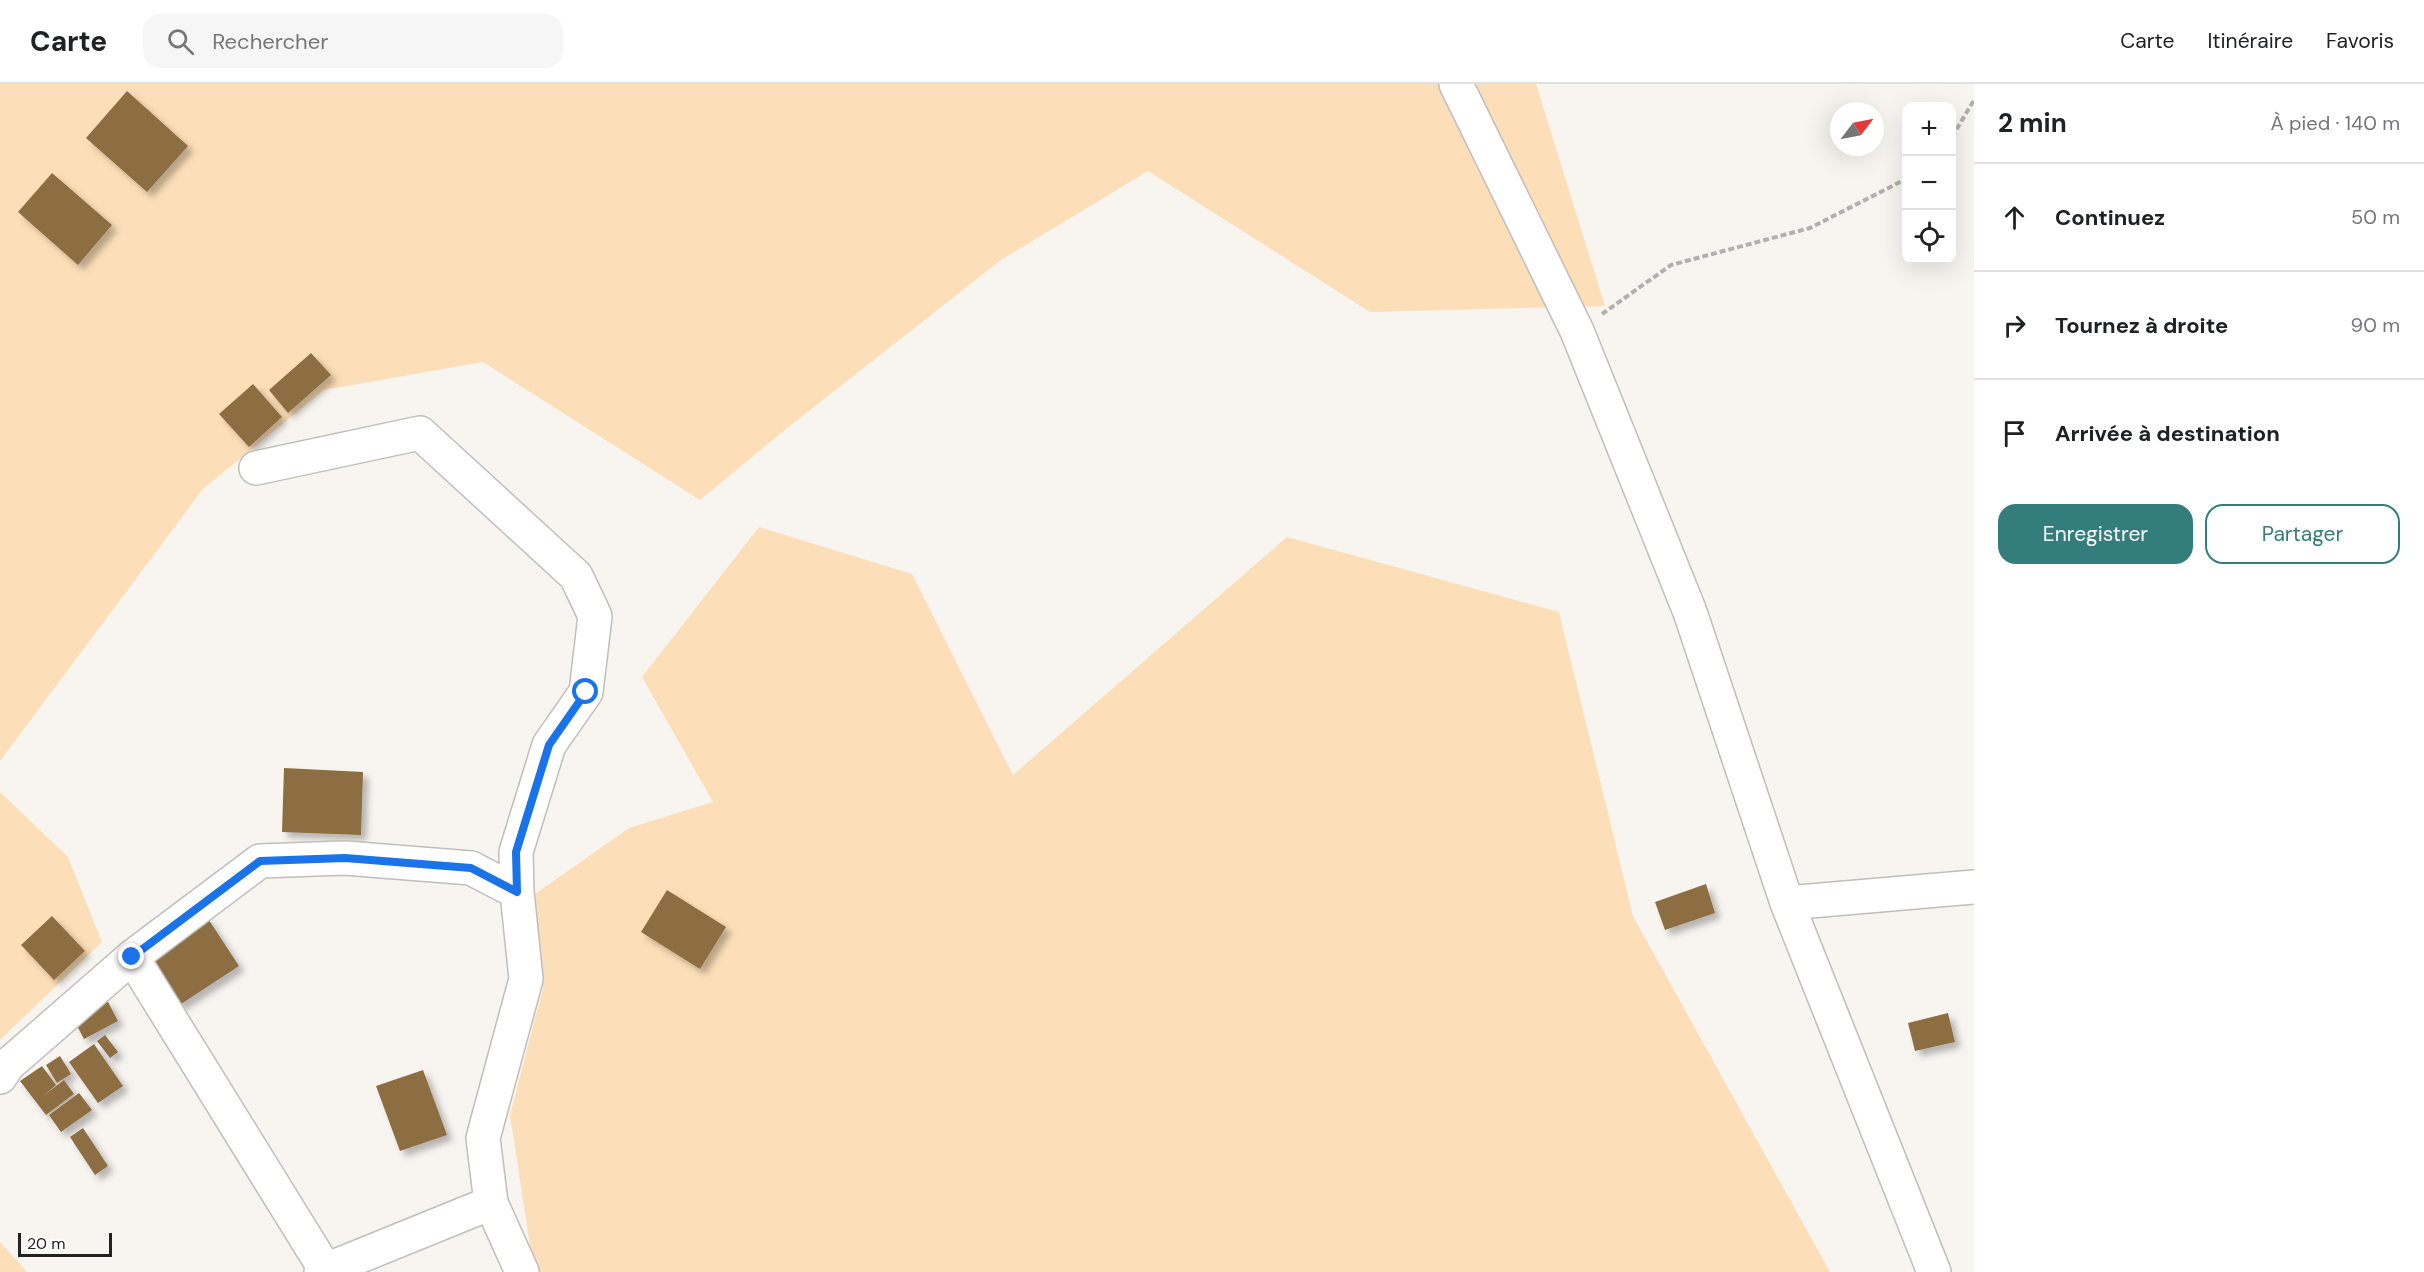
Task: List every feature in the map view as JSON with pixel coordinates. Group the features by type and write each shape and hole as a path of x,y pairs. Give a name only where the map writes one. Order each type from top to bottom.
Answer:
{"street":[{"path":"1456,84 1577,331 1690,612 1787,903 1934,1272"},
{"path":"256,468 420,433 576,576 595,616 586,692 549,745 516,852 517,892 526,979 483,1138 491,1203 522,1272"},
{"path":"0,1077 8,1065 132,957 260,861 345,858 471,868 517,892"},
{"path":"1787,903 1974,887"},
{"path":"132,957 323,1271 491,1203"}],"path":[{"path":"1956,130 1974,100"},
{"path":"1577,331 1671,265 1810,228 1902,180"}],"shaded area":[{"path":"0,84 1536,84 1605,306 1370,312 1148,171 1001,260 786,429 700,500 483,362 324,390 203,489 0,761"},
{"path":"759,527 912,574 1013,775 1287,537 1559,612 1633,916 1830,1272 534,1272 510,1115 543,988 535,894 629,828 713,802 642,677"},
{"path":"0,792 68,857 102,942 0,1040"},
{"path":"0,1242 27,1272 0,1272"}],"building":[{"path":"127,91 188,146 147,192 86,138"},
{"path":"52,173 112,225 78,265 18,212"},
{"path":"311,353 331,375 288,413 269,390"},
{"path":"253,384 282,417 249,447 219,414"},
{"path":"284,768 363,772 361,835 282,832"},
{"path":"1706,884 1715,913 1665,930 1655,902"},
{"path":"667,890 726,927 700,969 641,932"},
{"path":"52,916 85,951 54,980 21,945"},
{"path":"207,917 239,966 178,1006 146,957"},
{"path":"107,1000 118,1021 84,1039 73,1018"},
{"path":"1948,1013 1955,1042 1915,1051 1908,1023"},
{"path":"105,1035 118,1052 110,1058 97,1041"},
{"path":"94,1044 123,1086 98,1103 69,1062"},
{"path":"60,1056 71,1074 57,1083 46,1065"},
{"path":"42,1066 56,1085 43,1096 64,1080 74,1094 46,1115 20,1081"},
{"path":"423,1070 447,1135 400,1151 376,1086"},
{"path":"79,1093 92,1110 61,1132 49,1115"},
{"path":"83,1128 108,1166 95,1175 70,1137"}],"route":[{"path":"132,957 260,861 345,858 471,868 517,892 516,852 549,745 586,692"}]}
